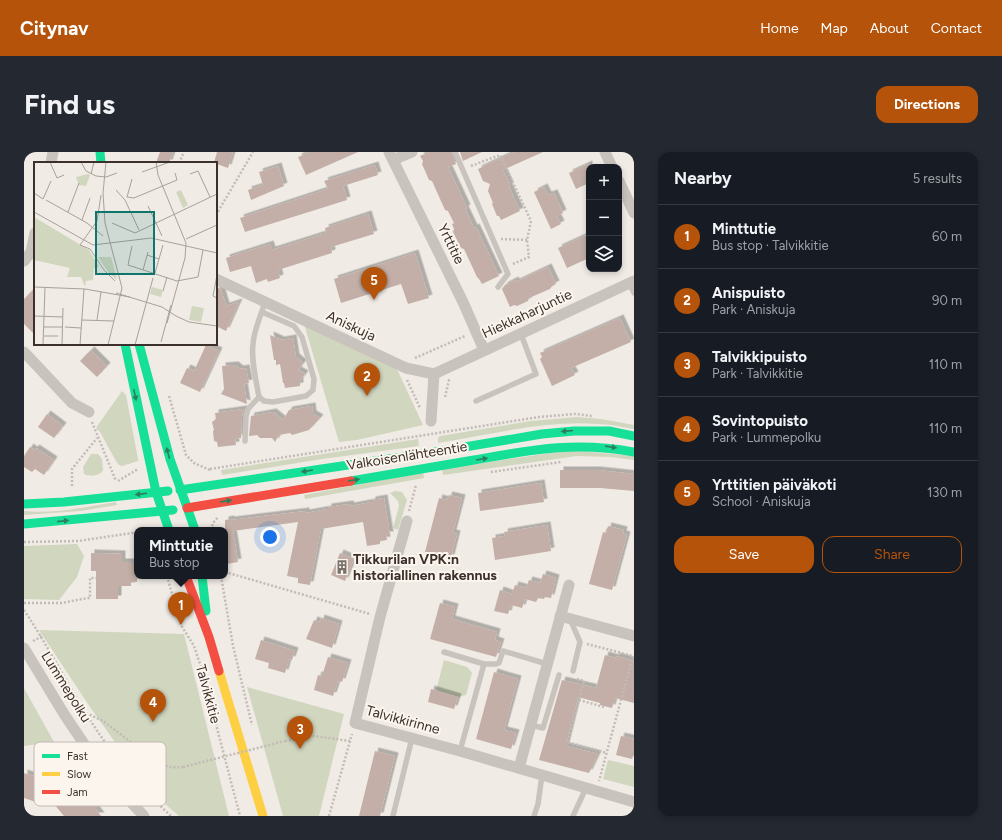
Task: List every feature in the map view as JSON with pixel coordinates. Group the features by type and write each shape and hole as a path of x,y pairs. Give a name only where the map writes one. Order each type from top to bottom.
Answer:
{"main road":[{"path":"100,152 102,162"},
{"path":"125,345 156,492 168,527"},
{"path":"139,345 170,459 194,527"},
{"name":"Valkoisenlähteentie","path":"24,504 64,502 180,490 568,431 609,431 634,436"},
{"name":"Valkoisenlähteentie","path":"24,524 162,512 544,448 575,445 610,447 634,452"},
{"name":"Talvikkitie","path":"187,579 209,637 263,816"},
{"name":"Talvikkitie","path":"202,579 209,637"}],"street":[{"path":"51,162 53,152"},
{"path":"391,156 412,152"},
{"path":"605,152 611,164"},
{"name":"Yrttitie","path":"391,156 463,302 484,350"},
{"path":"622,187 634,213"},
{"path":"24,262 30,252 34,237"},
{"name":"Aniskuja","path":"217,280 263,307 406,368 434,374"},
{"name":"Hiekkaharjuntie","path":"434,374 632,282"},
{"path":"24,352 72,403 89,412"},
{"path":"431,421 434,374"},
{"name":"Talvikkirinne","path":"407,521 380,617 355,723 460,751 634,802"},
{"path":"519,768 547,664 565,617 569,585"},
{"path":"565,617 634,636"},
{"name":"Lummepolku","path":"24,648 83,742"},
{"name":"Lummepolku","path":"134,806 144,816"}],"lane":[{"path":"455,152 508,274 498,287"},
{"path":"632,282 634,293"},
{"path":"263,307 294,326 302,337 314,379 313,390 306,396 272,402 264,401 259,397 252,351 253,342 263,307"},
{"path":"476,401 536,374 521,334"},
{"path":"245,441 246,416 248,409 259,397"},
{"path":"565,617 580,642 573,671"},
{"path":"444,652 484,664 496,664 499,663 503,651 547,664"},
{"path":"460,751 484,664"},
{"path":"531,725 543,728 559,675"},
{"path":"393,816 412,738"},
{"path":"534,816 538,804 542,775"},
{"path":"573,816 591,789"}],"path":[{"path":"179,162 184,152"},
{"path":"217,213 253,152"},
{"path":"463,169 500,154 531,221 527,240 529,257 505,268"},
{"path":"493,239 527,240"},
{"path":"444,400 449,380 456,377"},
{"path":"89,412 97,437 116,481"},
{"path":"210,468 539,417 575,414 598,416"},
{"path":"429,453 431,421"},
{"path":"72,486 72,469 97,437"},
{"path":"170,459 186,455"},
{"path":"487,473 564,461"},
{"path":"109,482 124,478 133,471 150,465"},
{"name":"Valkoisenlähteentie","path":"408,486 422,483"},
{"path":"67,486 80,485"},
{"path":"407,521 416,485"},
{"path":"212,527 219,515"},
{"path":"24,542 78,541 134,533"},
{"path":"228,573 380,617"},
{"path":"24,603 62,603 82,598 90,598 90,578 96,578"},
{"name":"Talvikkitie","path":"168,579 181,625 194,646 201,667 240,816"},
{"path":"222,579 233,646 253,729"},
{"path":"24,610 42,636 86,713 106,742"},
{"path":"580,642 633,656 607,753 591,789"},
{"path":"559,675 584,681 568,742 607,753"},
{"path":"579,700 604,707"},
{"path":"86,713 103,721 130,742"},
{"path":"329,816 355,723"},
{"path":"166,766 174,768 183,767 285,741 314,736 350,741"},
{"path":"257,742 259,749"},
{"path":"160,806 171,816"}],"green space":[{"path":"304,324 396,367 423,425 357,440 339,442"},
{"path":"122,391 126,395 138,461 122,466 116,461 100,432 96,428"},
{"path":"576,417 601,419 634,425 634,429 602,424 558,424 518,429 438,443 438,438 440,436 531,421"},
{"path":"418,439 419,446 322,459 222,475 221,470"},
{"path":"571,450 634,456 634,460 611,457 577,456 443,475 442,469"},
{"path":"91,454 98,454 102,459 103,470 100,474 84,474 83,467"},
{"path":"423,472 424,478 305,499 304,495"},
{"path":"395,491 402,492 407,500 398,530 393,528 399,506 398,501 390,493"},
{"path":"116,502 117,505 80,511 24,515 24,511 59,511"},
{"path":"77,544 84,556 77,577 59,600 24,599 24,546"},
{"path":"39,630 184,634 229,816 179,816 166,805 166,742 115,742"},
{"path":"444,660 467,667 472,673 466,695 458,697 436,691"},
{"path":"247,687 344,714 319,816 283,816"},
{"path":"24,688 54,742 34,742 34,745 24,746"},
{"path":"608,760 634,766 634,787 603,779"}],"building":[{"path":"160,152 173,152 169,162 156,162"},
{"path":"217,152 233,152 228,168 214,162"},
{"path":"310,152 358,152 306,175 298,157"},
{"path":"429,152 451,152 456,164 448,167 467,208 465,209 474,228 476,227 499,276 482,284 477,277 464,249 461,248 453,232 454,229 452,224 454,223 448,211 445,210 432,181 429,180 422,164 423,161 420,156"},
{"path":"460,152 482,152 463,161"},
{"path":"514,152 543,152 503,170 520,211 501,220 499,216 497,216 488,191 490,184 483,181 478,169"},
{"path":"375,165 378,175 343,186 347,200 245,232 240,218 328,189 324,181"},
{"path":"586,165 586,184 576,189 569,173"},
{"path":"278,166 284,186 251,200 248,190 263,185 259,172"},
{"path":"544,187 548,195 554,193 563,213 557,216 561,224 551,229 534,192"},
{"path":"368,214 374,234 331,247 332,253 278,270 280,278 268,282 267,279 256,283 251,266 230,272 226,258 270,244 272,250 326,233 325,228"},
{"path":"586,235 586,259 567,268 558,248"},
{"path":"415,253 429,298 408,304 401,284 341,303 334,279"},
{"path":"548,267 556,284 550,289 529,298 528,301 517,306 514,305 510,307 502,289 505,285 515,280 516,282"},
{"path":"217,287 221,289 226,306 239,302 226,331 217,326"},
{"path":"34,289 34,334 24,324 24,299"},
{"path":"620,318 631,342 571,368 575,375 552,386 540,359 542,357 540,353"},
{"path":"270,335 281,340 293,338 296,357 303,363 298,370 305,374 300,381 300,386 285,388 280,364 276,365 276,360 274,360"},
{"path":"206,345 219,351 200,392 180,383 187,368 194,371"},
{"path":"91,350 107,366 97,377 80,361"},
{"path":"235,365 240,369 246,368 249,383 244,384 247,404 221,394 224,389 222,366"},
{"path":"312,406 313,414 320,418 309,430 292,435 290,433 279,435 275,442 272,438 260,438 257,435 249,436 251,416 273,412 283,420 289,410"},
{"path":"244,409 242,416 241,438 235,439 236,445 218,447 217,442 214,441 212,422 216,419 215,413"},
{"path":"47,414 63,426 54,438 38,427"},
{"path":"30,447 34,450 36,448 54,460 44,475 35,469 32,472 24,467 24,456"},
{"path":"560,470 597,470 634,474 634,491 600,488 560,488"},
{"path":"541,483 544,502 480,511 478,493"},
{"path":"449,495 462,498 453,533 457,534 451,558 425,552 439,498 447,500"},
{"path":"384,498 390,535 386,535 387,540 380,541 380,544 367,546 363,522 321,529 310,585 298,583 298,578 287,576 298,522 233,531 231,520 306,511 306,513 328,509 328,507 350,504 351,506"},
{"path":"231,519 238,562 228,564 228,527 225,527 225,520"},
{"path":"547,525 551,551 495,560 492,538 505,536 504,532"},
{"path":"608,526 624,530 623,534 627,535 612,590 589,584 603,532 606,533"},
{"path":"91,553 122,554 122,562 132,562 132,565 134,565 134,579 137,579 137,582 131,582 131,586 118,586 118,599 96,599 96,571 91,571"},
{"name":"Tikkurilan VPK:n historiallinen rakennus","path":"340,553 354,559 345,581 331,575"},
{"path":"543,574 556,578 551,598 538,598 536,602 525,599 522,608 511,605 508,614 494,611 500,590 512,594 515,585 526,588 529,580 540,583"},
{"path":"440,603 455,607 452,619 497,632 495,640 501,642 496,657 430,639"},
{"path":"321,618 339,624 332,648 306,639 314,620 320,622"},
{"path":"261,640 295,651 292,660 289,659 285,673 268,668 269,663 255,659"},
{"path":"605,655 616,658 616,656 634,661 634,703 615,698 612,708 578,697 566,746 598,754 589,773 539,760 562,680 596,688"},
{"path":"328,657 348,663 342,682 338,681 333,696 314,690 318,675 322,676"},
{"path":"494,672 518,679 504,730 516,733 511,749 476,739"},
{"path":"431,689 458,697 454,709 428,702"},
{"path":"621,736 634,739 634,756 632,759 616,755"},
{"path":"375,751 395,756 380,816 359,816"},
{"path":"24,773 34,776 34,801 24,798"},
{"path":"56,806 97,806 95,808 101,816 64,816"}],"traffic: fast":[{"path":"100,152 101,162"},
{"path":"125,345 156,492 168,527"},
{"path":"139,345 170,459 194,527"},
{"path":"180,490 429,453 542,434 574,431 609,431 634,436"},
{"path":"351,481 553,448 592,447 634,452"},
{"path":"24,504 64,502 168,491"},
{"path":"24,524 173,510"},
{"path":"202,579 206,611"}],"traffic: slow":[{"path":"219,671 263,816"}],"traffic: jam":[{"path":"187,508 351,481"},
{"path":"187,579 209,637 219,671"}],"place":[{"name":"Yrttitien päiväkoti","path":"374,300"},
{"name":"Anispuisto","path":"367,396"},
{"name":"Tikkurilan VPK:n historiallinen rakennus","path":"342,567"},
{"name":"Minttutie","path":"181,625"},
{"name":"Sovintopuisto","path":"153,722"},
{"name":"Talvikkipuisto","path":"300,749"}]}
